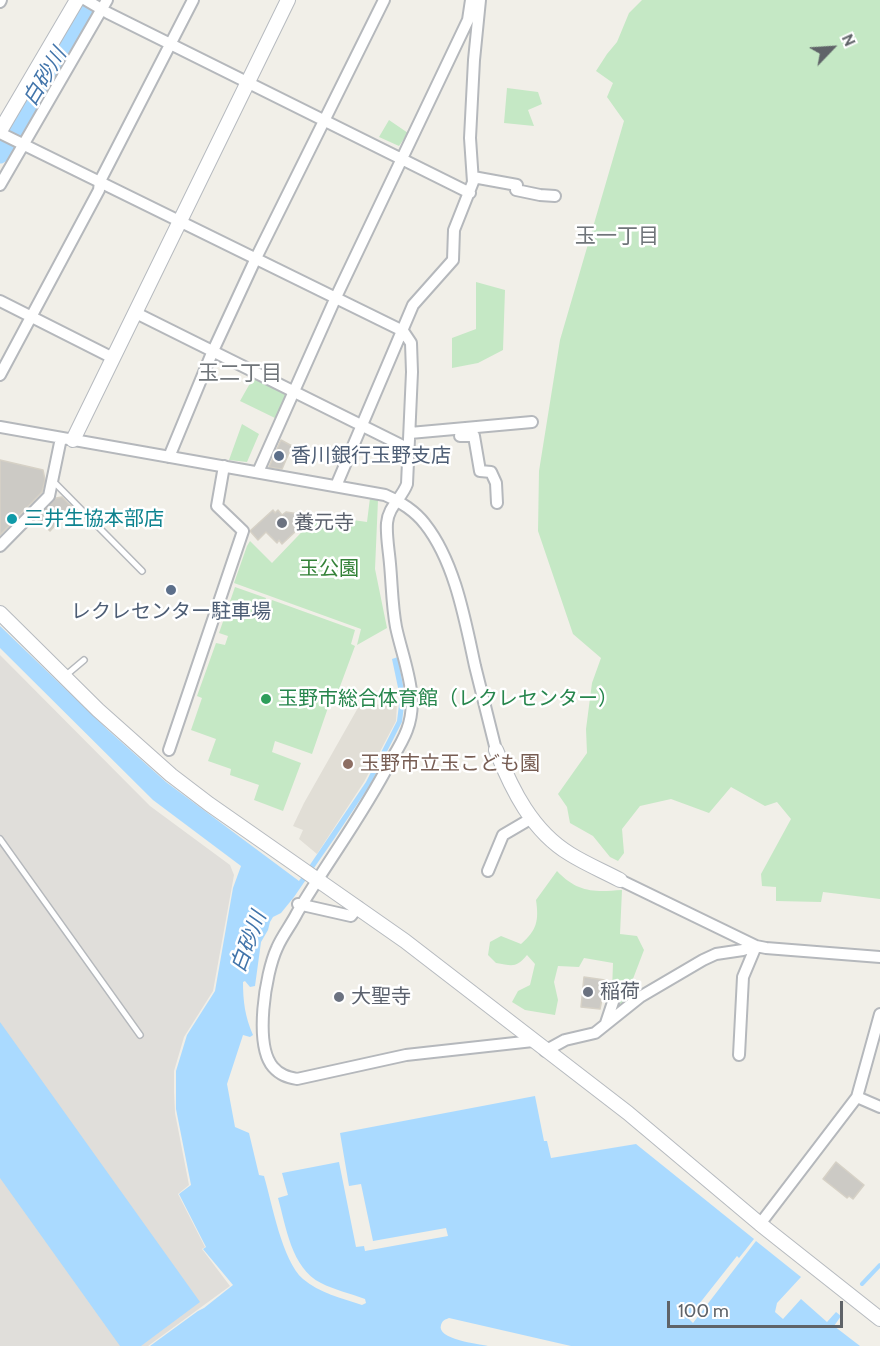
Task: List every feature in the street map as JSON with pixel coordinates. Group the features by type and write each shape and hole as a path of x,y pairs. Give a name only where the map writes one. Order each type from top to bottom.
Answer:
{"street":[{"path":"77,0 2,133 404,331 411,343 407,484 403,495 391,508 387,524 393,605 412,699 410,716 407,729 372,797 311,875 277,949 266,995 262,1036 266,1055 273,1068 284,1076 297,1079 406,1055 533,1041"},
{"path":"86,0 102,6 171,45 470,194"},
{"path":"0,375 99,190 100,181 192,0"},
{"path":"0,546 49,496 52,480 67,439 136,313 288,0"},
{"path":"169,456 212,352 256,258 384,0"},
{"path":"258,472 336,297 468,20 471,0"},
{"path":"336,486 404,331 413,305 453,260 454,230 470,194 473,177 470,138 480,0"},
{"path":"0,184 20,143 102,6"},
{"path":"473,177 517,185 516,190 555,196"},
{"path":"0,301 113,358"},
{"path":"136,313 409,449"},
{"path":"410,433 532,422"},
{"path":"0,427 386,495 398,500 425,524 438,545 459,594 496,750 508,780 532,818 552,841 570,854 620,880 756,946 880,957"},
{"path":"456,430 456,435 474,436 480,471 491,472 496,483 497,503"},
{"path":"169,750 243,531 217,506 224,466"},
{"path":"0,614 98,710 171,775 405,941 628,1113 760,1224 880,1319"},
{"path":"488,871 503,835 532,818"},
{"path":"298,904 351,916 358,907"},
{"path":"545,1050 565,1040 595,1033 640,997 703,960 716,954 756,946"},
{"path":"740,1054 743,976 756,946"},
{"path":"606,993 615,996 606,1023"},
{"path":"760,1224 857,1097 880,1014"},
{"path":"857,1097 880,1107"}],"lane":[{"path":"52,480 142,571"},
{"path":"64,677 84,660"},
{"path":"0,839 140,1035"}],"shaded area":[{"path":"0,655 150,806 230,865 234,875 213,991 184,1037 174,1071 175,1113 189,1185 178,1194 205,1247 202,1249 230,1286 148,1346 0,1346"},
{"path":"397,703 396,721 364,782 317,854 299,839 303,830 293,826 304,803 359,706"}],"green space":[{"path":"642,0 880,0 880,899 823,892 821,902 776,901 776,887 762,886 761,874 791,819 777,802 765,806 731,787 709,813 671,799 640,806 622,829 624,853 618,861 610,857 593,836 570,823 567,807 558,794 587,753 586,729 592,683 601,658 573,634 538,531 539,471 560,340 624,121 607,97 613,83 596,71 617,42 629,13"},
{"path":"507,88 538,92 542,104 528,110 534,126 504,123"},
{"path":"389,120 408,133 399,146 379,137"},
{"path":"476,282 505,290 503,350 478,363 452,368 452,338 476,329"},
{"path":"253,378 289,395 277,419 240,401"},
{"path":"242,424 259,434 247,462 229,460"},
{"name":"玉公園","path":"370,498 378,500 375,569 387,628 357,645 361,629 234,583 250,541 272,563 318,515 367,522"},
{"name":"玉野市総合体育館（レクレセンター）","path":"235,587 266,598 263,611 268,612 272,600 355,630 351,644 355,646 335,700 331,699 312,754 275,741 272,752 301,763 283,811 254,800 259,785 230,775 231,769 208,761 216,739 191,730 202,698 197,696 216,643 225,645 228,636 219,633"},
{"path":"557,871 579,887 595,891 622,890 620,934 637,936 644,950 623,1005 614,1012 613,963 584,958 579,967 558,966 554,982 558,1000 555,1015 525,1010 512,1002 518,991 530,985 535,964 527,955 517,964 510,965 496,963 488,955 490,942 501,936 521,944 531,934 537,919 536,900"}],"water":[{"path":"0,626 109,731 166,782 299,881 366,782 397,721 400,697 392,659 398,657 405,697 402,722 370,785 294,897 270,922 261,942 255,986 250,987 245,981 243,982 245,1009 253,1035 250,1037 243,1035 227,1084 235,1127 249,1133 259,1175 264,1176 284,1246 289,1259 303,1279 331,1295 362,1305 366,1303 365,1299 321,1283 311,1276 296,1257 278,1198 288,1195 282,1173 339,1162 356,1247 364,1246 365,1251 448,1236 446,1228 373,1241 361,1184 349,1186 340,1133 535,1096 544,1141 547,1141 551,1158 636,1144 754,1239 739,1258 737,1256 688,1318 693,1323 756,1241 801,1277 777,1303 775,1312 783,1319 801,1299 827,1322 836,1312 841,1316 834,1326 860,1346 571,1346 449,1318 441,1325 441,1330 445,1334 459,1340 488,1346 150,1346 233,1285 203,1249 206,1247 179,1194 191,1185 176,1109 176,1071 187,1035 215,991 233,888 241,866 153,800 0,648"},
{"path":"0,1022 200,1302 141,1346 120,1346 0,1178"}],"building":[{"name":"香川銀行玉野支店","path":"281,440 292,446 282,469 269,467"},
{"name":"三井生協本部店","path":"0,460 43,470 45,480 42,492 0,535"},
{"path":"62,497 72,507 50,531 37,519 56,498"},
{"name":"養元寺","path":"273,510 275,513 278,510 282,515 286,512 312,516 282,544 279,540 277,543 266,532 258,540 250,531"},
{"path":"584,977 605,980 604,986 599,991 602,999 600,1009 581,1007"},
{"path":"836,1162 864,1185 853,1199 849,1196 847,1198 823,1179"}],"waterway":[{"name":"白砂川","path":"0,153 91,0"},
{"path":"862,1284 880,1265"}],"place":[{"name":"香川銀行玉野支店","path":"279,456"},
{"name":"三井生協本部店","path":"12,519"},
{"name":"養元寺","path":"282,523"},
{"name":"レクレセンター駐車場","path":"171,590"},
{"name":"玉野市総合体育館（レクレセンター）","path":"266,699"},
{"name":"玉野市立玉こども園","path":"348,764"},
{"name":"稲荷","path":"588,992"},
{"name":"大聖寺","path":"339,997"}],"district":[{"name":"玉一丁目","path":"617,237"},
{"name":"玉二丁目","path":"240,374"}]}
